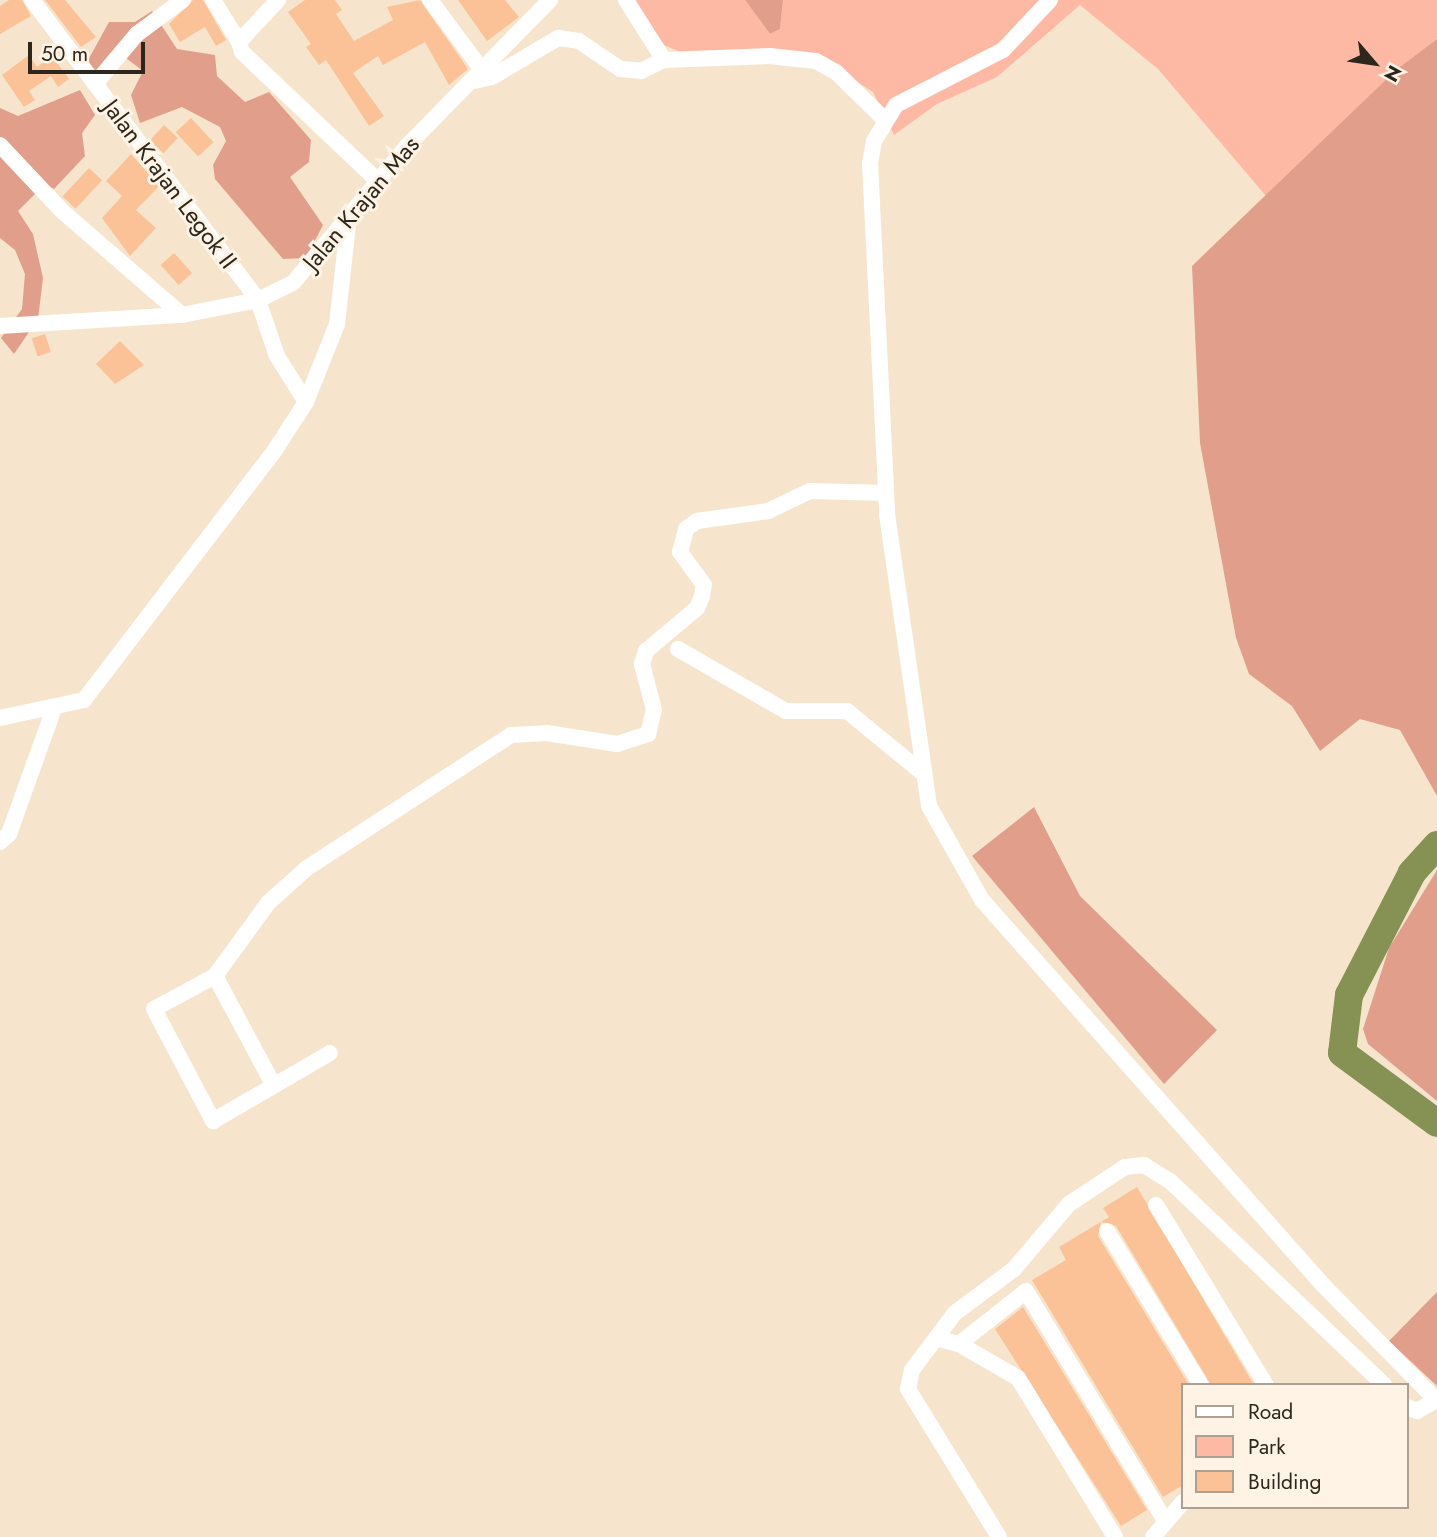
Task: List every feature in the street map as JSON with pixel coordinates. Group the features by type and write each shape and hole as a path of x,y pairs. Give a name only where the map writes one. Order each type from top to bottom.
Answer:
{"street":[{"name":"Jalan Krajan Legok II","path":"32,0 258,300 277,356 306,402"},
{"path":"95,84 137,34 183,0"},
{"path":"213,0 263,76 318,117 379,182"},
{"path":"239,42 278,0"},
{"path":"429,0 482,70"},
{"name":"Jalan Krajan Mas","path":"0,327 182,315 258,300 293,283 379,182 470,82 550,0"},
{"path":"626,0 664,60"},
{"path":"1050,0 1003,50 914,91 885,120 872,152 870,201 886,493 924,774 941,836 982,900 1323,1285 1436,1401 1417,1411 1409,1408"},
{"path":"470,82 492,77 558,38 579,41 620,69 641,71 664,60 721,55 816,61 885,120"},
{"path":"0,145 62,211 182,315"},
{"path":"0,718 53,710 84,700 112,670 306,402 337,324 348,221"},
{"path":"330,1054 273,1084 213,1121 154,1009 215,976 260,914 307,868 379,826 491,744 529,732 617,744 648,734 654,710 642,664 646,651 697,608 704,585 680,552 685,529 697,521 768,511 810,491 886,493"},
{"path":"678,649 786,711 847,710 924,774"},
{"path":"0,842 9,834 53,710"},
{"path":"215,976 273,1084"},
{"path":"999,1537 908,1389 912,1370 955,1313 1014,1269 1069,1204 1125,1167 1144,1165 1227,1229 1382,1383"},
{"path":"1156,1205 1265,1383"},
{"path":"1107,1231 1200,1383"},
{"path":"959,1344 1026,1291 1166,1522"},
{"path":"936,1338 959,1344 1018,1378 1115,1537"},
{"path":"1153,1537 1182,1503"}],"green space":[{"path":"635,0 745,0 770,34 780,29 783,0 1437,0 1437,39 1397,69 1266,196 1158,69 1080,5 997,77 937,104 894,135 873,92 815,55 680,52 664,45"}],"shaded area":[{"path":"745,0 783,0 780,29 770,34"},
{"path":"152,11 177,49 215,55 217,76 245,102 269,92 311,140 309,162 290,177 323,225 306,258 283,259 215,179 213,165 226,141 220,127 182,107 140,123 131,95 143,71 126,58 95,74 87,62 109,22 135,22"},
{"path":"1437,39 1437,796 1400,730 1360,719 1320,751 1292,706 1249,674 1236,638 1200,443 1192,266 1397,69"},
{"path":"80,90 95,115 82,133 85,156 54,189 45,184 18,211 33,234 43,278 38,319 14,354 1,338 22,309 25,274 15,250 0,238 0,108 18,116"},
{"path":"1034,807 1080,896 1217,1030 1164,1084 972,856"},
{"path":"1437,870 1437,1101 1368,1044 1363,1029 1389,948"},
{"path":"1437,1292 1437,1386 1389,1341"}],"building":[{"path":"9,0 22,0 31,16 0,34 0,6"},
{"path":"45,0 65,0 96,37 81,47"},
{"path":"193,0 203,0 226,40 216,46 205,27 180,42 169,24"},
{"path":"305,0 335,0 342,10 336,14 354,41 393,20 387,7 420,0 468,69 449,85 425,42 383,65 378,56 353,73 384,116 369,126 326,60 319,65 306,47 311,44 288,12"},
{"path":"458,0 505,0 519,17 487,41"},
{"path":"29,55 37,67 52,56 69,79 58,87 51,76 29,91 35,100 24,107 2,75"},
{"path":"191,118 214,142 198,156 176,132"},
{"path":"164,125 178,138 164,153 150,140"},
{"path":"131,154 159,186 136,210 156,228 130,256 102,218 122,196 106,181"},
{"path":"89,168 102,180 76,209 62,197"},
{"path":"174,253 192,273 179,285 161,265"},
{"path":"45,334 51,352 38,356 32,338"},
{"path":"120,341 144,365 115,384 96,364"},
{"path":"1137,1187 1253,1383 1210,1383 1116,1226 1101,1222 1098,1236 1188,1383 1182,1383 1182,1486 1163,1497 1032,1280 1066,1260 1059,1247 1109,1217 1103,1208"},
{"path":"1023,1307 1147,1510 1121,1526 995,1329"}],"waterway":[{"path":"1437,845 1412,873 1349,995 1342,1053 1437,1123"}]}
